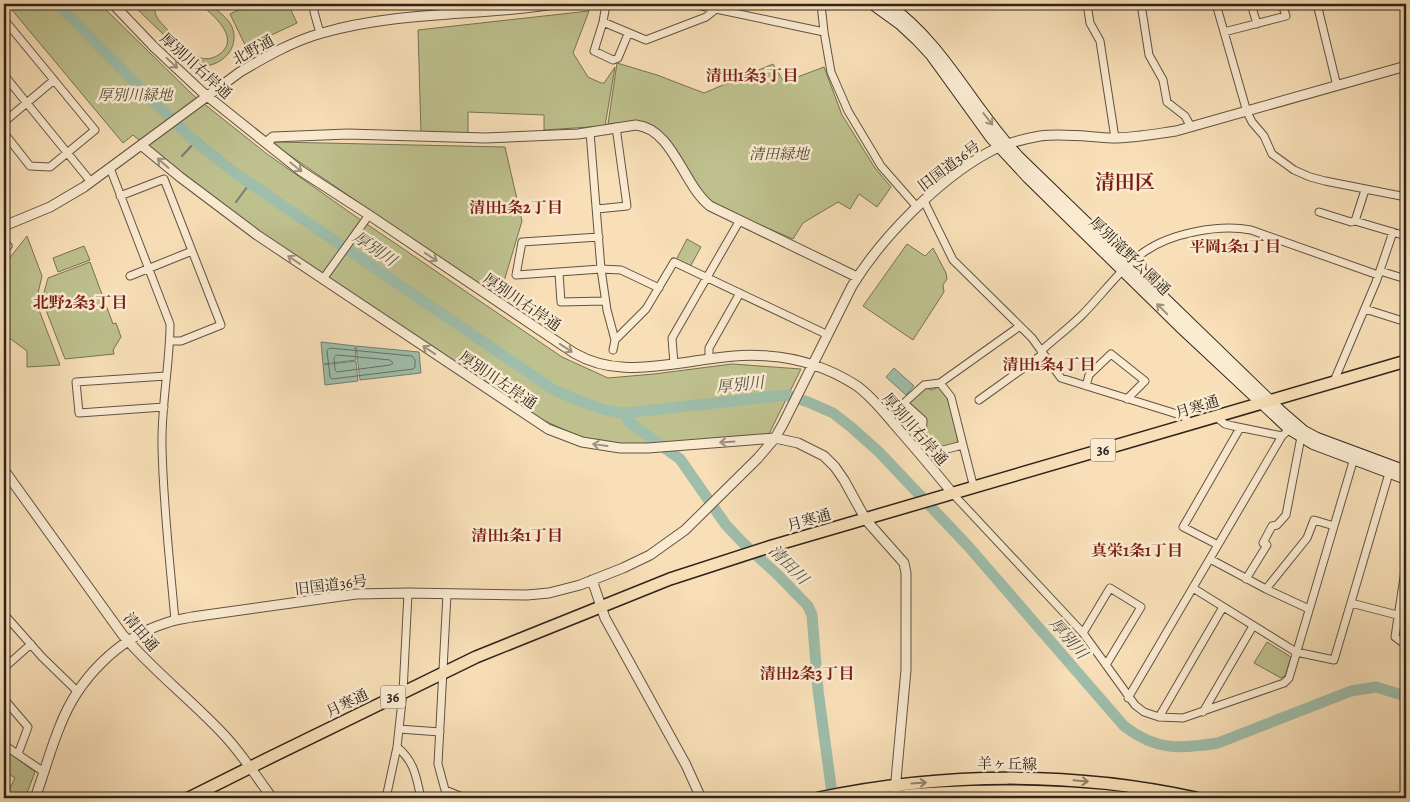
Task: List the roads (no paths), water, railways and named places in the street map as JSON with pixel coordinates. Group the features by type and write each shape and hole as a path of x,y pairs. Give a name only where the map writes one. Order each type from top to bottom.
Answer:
{"main road":[{"name":"厚別滝野公園通","path":"881,5 931,55 979,123 1004,146 1028,178 1126,268 1265,402 1289,430 1326,450 1355,456"},
{"name":"月寒通","path":"189,798 443,673 531,634 670,579 772,546 1406,361"},
{"name":"厚別滝野公園通","path":"1289,430 1317,438 1355,456 1391,469 1406,471"},
{"name":"厚別滝野公園通","path":"1391,469 1406,479"},
{"name":"羊ヶ丘線","path":"893,795 961,779 1003,778 1076,780 1196,798"},
{"name":"羊ヶ丘線","path":"819,798 1001,790 1050,791 1127,798"}],"street":[{"name":"厚別川右岸通","path":"113,4 154,47 206,96 312,180 369,215 586,360 600,365 623,368 745,355 767,355 813,365 845,379 870,397 904,435 948,495"},
{"path":"315,4 314,12 320,33"},
{"name":"北野通","path":"4,226 50,207 91,182 206,96 260,60 320,33 364,22 556,4"},
{"path":"606,4 604,22 594,51 613,60 618,58 628,34"},
{"path":"692,4 824,32"},
{"path":"821,4 831,72 848,111 881,166 921,204 953,260 1020,326 1061,378 1183,416 1191,424"},
{"path":"1087,4 1090,23 1100,41 1115,138"},
{"path":"1141,4 1149,55 1163,80 1167,102 1185,116 1191,127"},
{"path":"1216,4 1247,112 1252,122 1264,136 1272,154 1294,170 1310,177 1365,190 1406,197"},
{"path":"1251,4 1257,24"},
{"path":"1224,32 1286,16 1282,4"},
{"path":"1331,4 1317,6 1337,86"},
{"path":"604,22 628,34 646,40 706,18 716,9"},
{"path":"4,25 6,23 95,130 50,167 30,166 4,133"},
{"name":"旧国道36号","path":"34,798 60,726 78,692 100,664 128,641 165,623 192,616 356,594 527,595 549,593 592,580 650,555 685,530 716,501 775,438 861,270 882,243 921,204 973,161 1019,141 1049,136 1115,138 1144,136 1191,127 1406,66"},
{"path":"4,75 91,182"},
{"path":"4,122 54,80"},
{"path":"266,143 273,137 328,135 463,139 590,132 616,127 644,126 654,131 664,141 703,200 717,210 857,277"},
{"path":"597,209 627,206 616,127"},
{"path":"590,132 601,269 605,301 615,340 613,350"},
{"name":"厚別川左岸通","path":"141,145 214,204 548,429 582,442 598,445 648,448 775,438 798,443 824,456 844,480 866,520 904,563 906,573 906,670 893,795"},
{"path":"110,168 170,324 162,444 175,621"},
{"path":"120,196 164,179 221,325 181,341 170,341"},
{"path":"1355,221 1365,190"},
{"path":"1319,212 1406,236"},
{"path":"323,279 369,215"},
{"path":"674,364 672,338 740,220"},
{"path":"979,400 1042,353 1080,317 1126,268 1146,251 1169,240 1200,231 1229,227 1264,234 1379,273 1406,279"},
{"path":"1334,381 1365,309 1393,232"},
{"path":"599,237 522,242 516,275 601,269 621,270 659,288"},
{"path":"4,242 8,246 4,251"},
{"path":"130,276 192,252"},
{"path":"615,340 646,310 674,262 828,335"},
{"path":"559,273 561,302 605,301"},
{"path":"708,359 708,348 740,293"},
{"path":"1365,309 1406,322"},
{"path":"963,445 931,453 922,444 923,420 904,403 924,385 940,384 1020,326"},
{"path":"1086,386 1090,375 1111,354 1145,381 1127,399"},
{"path":"164,407 78,413 76,382 166,376"},
{"path":"940,384 951,396 974,488"},
{"path":"1128,698 1218,545 1289,430 1240,428 1225,424 1216,417"},
{"path":"1218,545 1183,527 1240,428"},
{"path":"1246,578 1267,545 1263,543 1272,526 1277,525 1286,515 1301,438"},
{"path":"948,495 1083,633 1128,698 1139,710 1159,717 1183,718 1284,683 1288,678 1355,456"},
{"path":"1193,588 1296,652 1334,660 1391,469"},
{"name":"清田通","path":"4,470 128,641 225,736 272,798"},
{"path":"1266,588 1308,538 1314,520 1334,526"},
{"path":"1210,559 1309,609"},
{"path":"1406,564 1395,637 1406,644"},
{"path":"592,580 605,618 686,766 700,798"},
{"path":"1083,633 1110,588 1141,607 1106,665"},
{"path":"386,798 397,748 403,692 408,593"},
{"path":"447,594 438,764 445,790 465,798"},
{"path":"1351,603 1397,615"},
{"path":"1159,717 1223,607"},
{"path":"4,614 78,692"},
{"path":"1203,712 1253,626"},
{"path":"4,668 31,644"},
{"path":"4,699 28,727 18,754"},
{"path":"399,729 440,732"},
{"path":"4,745 44,772"},
{"path":"397,748 406,755 415,770 421,798"}],"water":[{"path":"321,342 355,346 356,360 323,364"},
{"path":"356,346 419,352 421,373 360,380"},
{"path":"356,361 358,381 325,385 323,365"},
{"path":"894,368 914,386 906,395 886,377"}],"waterway":[{"name":"厚別川","path":"58,4 190,137 235,173 554,390 598,407 625,413 786,395 833,413 879,452 968,546 1124,726 1147,740 1158,744 1180,747 1218,743 1351,691 1376,687 1406,698"},
{"path":"182,156 196,141"},
{"path":"236,202 250,183"},
{"name":"清田川","path":"625,413 629,422 680,459 726,525 808,606 812,615 818,690 831,786"}],"district":[{"name":"清田1条3丁目","path":"752,75"},
{"name":"清田区","path":"1125,182"},
{"name":"清田1条2丁目","path":"516,207"},
{"name":"平岡1条1丁目","path":"1235,246"},
{"name":"北野2条3丁目","path":"80,302"},
{"name":"清田1条4丁目","path":"1049,364"},
{"name":"清田1条1丁目","path":"517,535"},
{"name":"真栄1条1丁目","path":"1137,550"},
{"name":"清田2条3丁目","path":"807,673"}],"park label":[{"name":"厚別川緑地","path":"135,95"},
{"name":"清田緑地","path":"779,154"}]}
